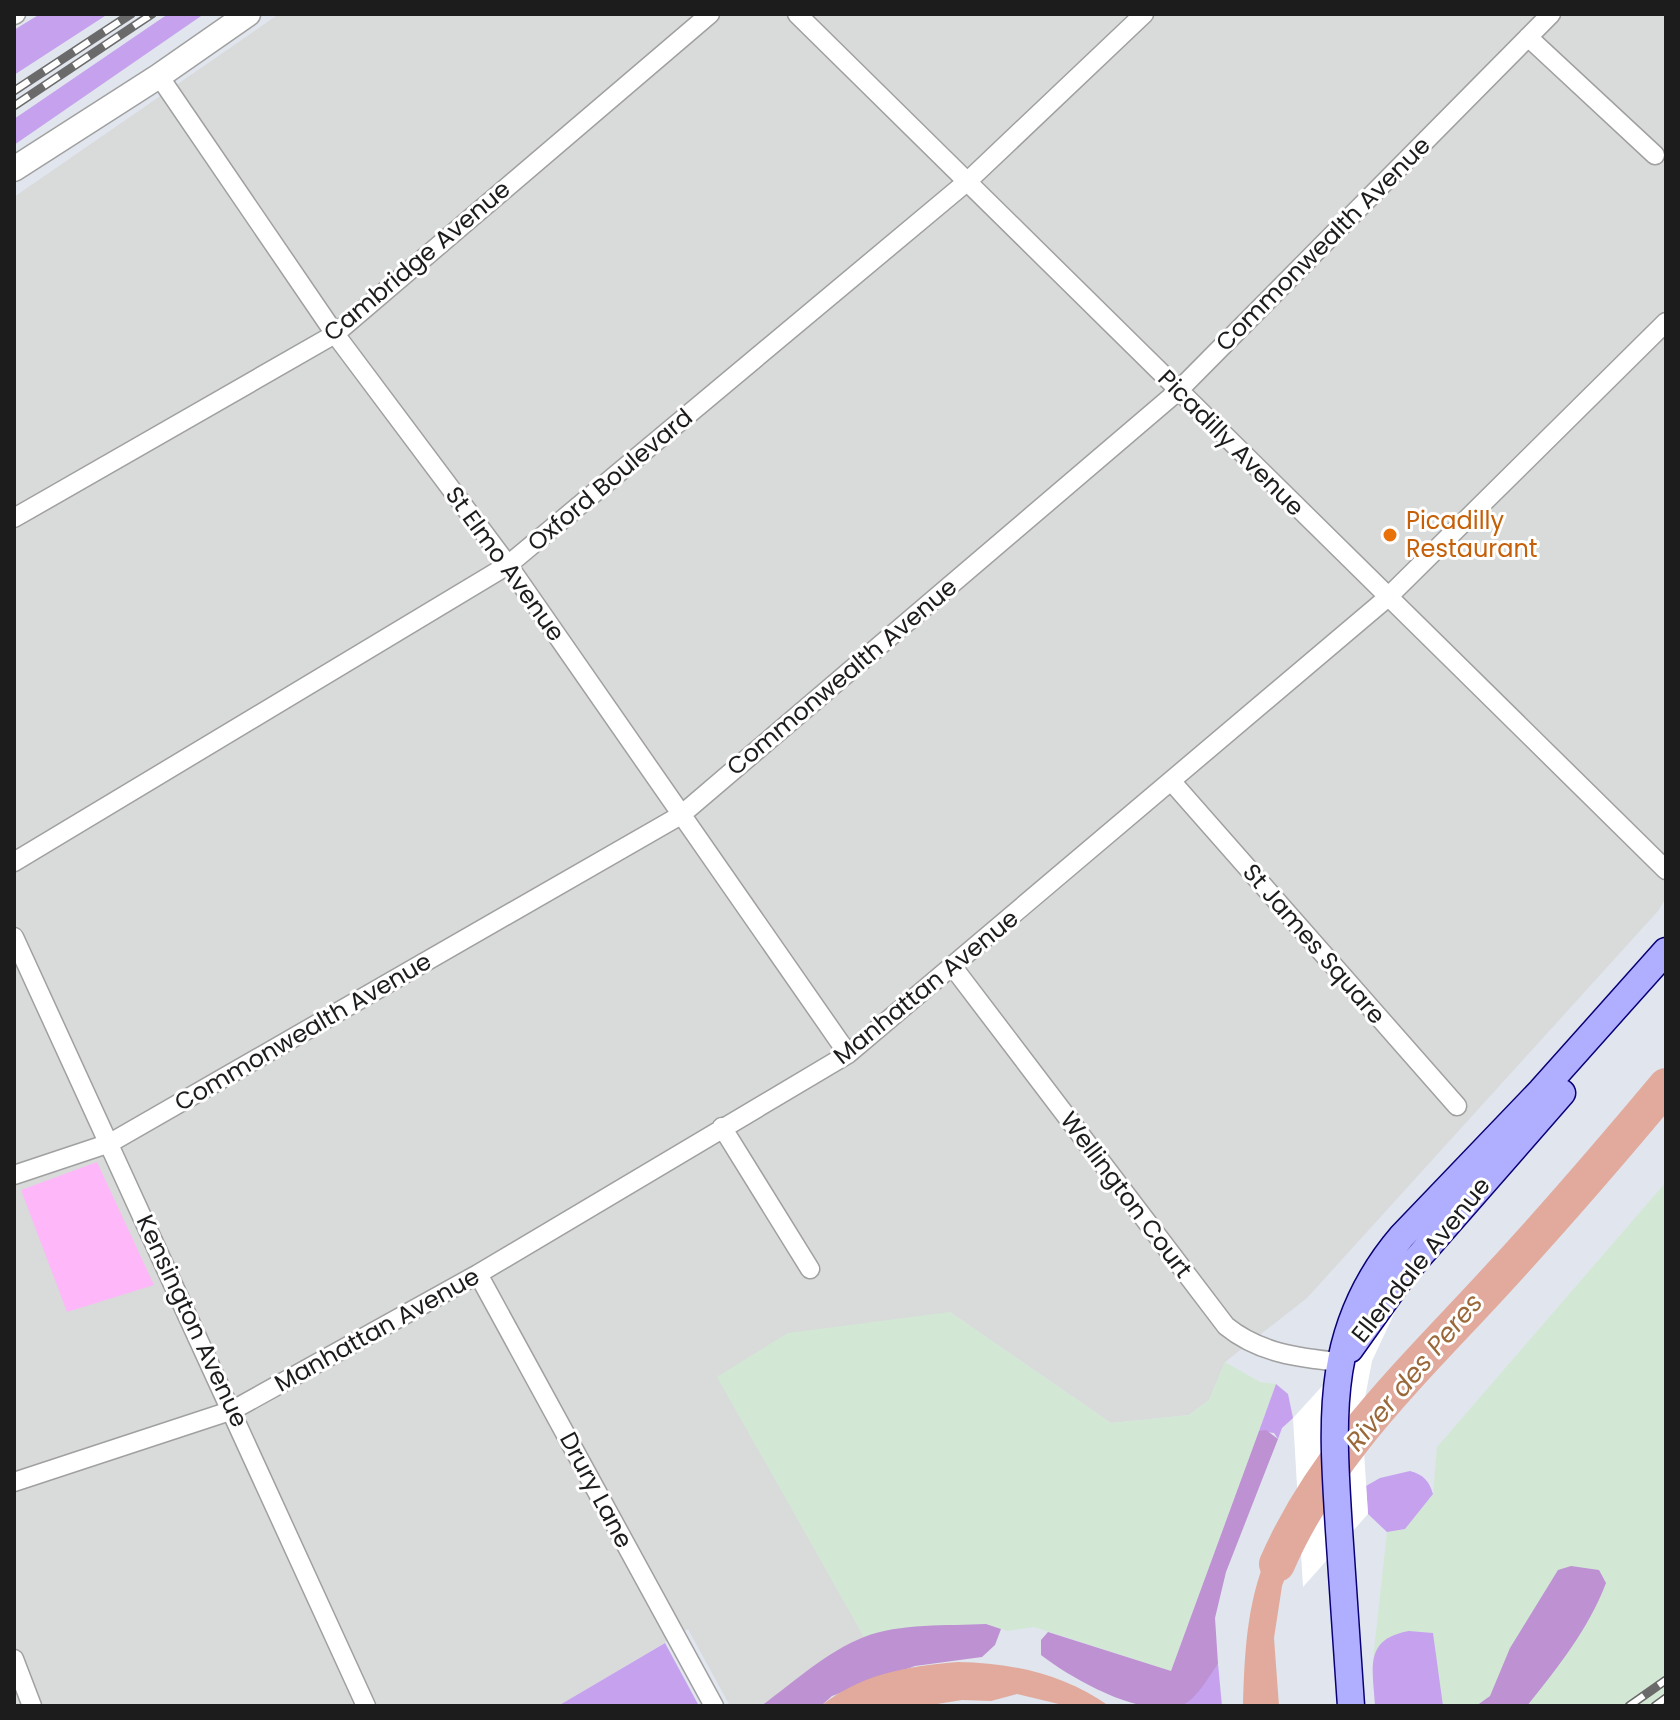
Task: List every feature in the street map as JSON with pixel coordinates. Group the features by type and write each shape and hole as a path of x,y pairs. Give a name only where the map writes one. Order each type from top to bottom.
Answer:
{"main road":[{"name":"Ellendale Avenue","path":"1340,1364 1354,1310 1381,1260 1666,951"},
{"name":"Ellendale Avenue","path":"1340,1364 1402,1276 1666,977"},
{"path":"1340,1364 1333,1436 1351,1706"}],"street":[{"path":"14,169 159,76 248,14"},
{"name":"Cambridge Avenue","path":"14,518 335,334 710,14"},
{"name":"Picadilly Avenue","path":"797,14 969,180 1387,598 1666,870"},
{"name":"Oxford Boulevard","path":"14,862 508,565 969,180 1144,14"},
{"name":"Commonwealth Avenue","path":"14,1175 110,1143 681,815 1178,391 1551,14"},
{"path":"1528,37 1655,155"},
{"name":"St Elmo Avenue","path":"159,76 335,334 508,565 848,1054"},
{"name":"Manhattan Avenue","path":"14,1482 233,1410 478,1274 848,1054 1387,598 1666,322"},
{"name":"St James Square","path":"1172,782 1457,1106"},
{"name":"Kensington Avenue","path":"14,937 366,1706"},
{"name":"Wellington Court","path":"953,967 1226,1326 1239,1336 1270,1350 1340,1364"},
{"path":"722,1127 810,1269"},
{"name":"Drury Lane","path":"478,1274 714,1706"},
{"path":"14,1659 32,1706"}],"shaded area":[{"path":"40,14 108,14 14,75 14,30"},
{"path":"168,14 204,14 14,145 14,119"},
{"path":"279,14 1666,14 1666,898 1658,911 1307,1298 1225,1362 1209,1400 1189,1415 1111,1423 950,1312 718,1376 864,1637 834,1653 761,1706 730,1706 688,1629 558,1706 14,1706 14,197"},
{"path":"97,1162 154,1285 67,1312 21,1190"},
{"path":"1666,1182 1666,1706 1375,1706 1373,1659 1387,1532 1405,1529 1433,1494 1437,1447"},
{"path":"950,1312 1111,1423 1189,1415 1209,1400 1225,1362 1260,1382 1276,1384 1171,1671 1034,1627 1007,1631 986,1624 902,1629 864,1637 717,1377 788,1333"},
{"path":"1276,1384 1288,1394 1293,1418 1282,1428 1278,1439 1274,1433 1259,1431"},
{"path":"1266,1430 1278,1439 1226,1572 1215,1618 1218,1664 1186,1704 1164,1708 1127,1701 1088,1685 1041,1655 1041,1640 1048,1632 1171,1671 1259,1431"},
{"path":"1410,1471 1425,1479 1433,1494 1405,1529 1387,1532 1368,1514 1366,1486 1380,1478"},
{"path":"1298,1505 1300,1538 1282,1586 1274,1638 1279,1706 1243,1706 1248,1626 1253,1600 1269,1551"},
{"path":"1571,1566 1599,1570 1606,1583 1571,1648 1527,1706 1476,1706 1490,1696 1510,1648 1558,1570"},
{"path":"986,1624 1001,1629 995,1645 982,1657 915,1666 832,1696 821,1706 761,1706 823,1659 864,1637 908,1627"},
{"path":"1409,1631 1433,1633 1443,1706 1375,1706 1373,1668 1378,1648 1394,1635"},
{"path":"665,1643 699,1706 558,1706"},
{"path":"958,1662 1037,1672 1074,1686 1109,1706 1067,1706 1017,1694 991,1701 962,1700 925,1706 821,1706 869,1679 921,1666"},
{"path":"1218,1664 1222,1706 1181,1706"}],"pier":[{"path":"1400,1301 1372,1361 1365,1398 1363,1436 1368,1514 1303,1587 1293,1418"}],"waterway":[{"name":"River des Peres","path":"1277,1564 1320,1486 1374,1414 1538,1235 1666,1086"}],"railway":[{"path":"14,91 131,14"},
{"path":"14,106 152,14"},
{"path":"1629,1706 1666,1680"},
{"path":"1655,1706 1666,1698"}],"place":[{"name":"Picadilly Restaurant","path":"1390,535"}]}
